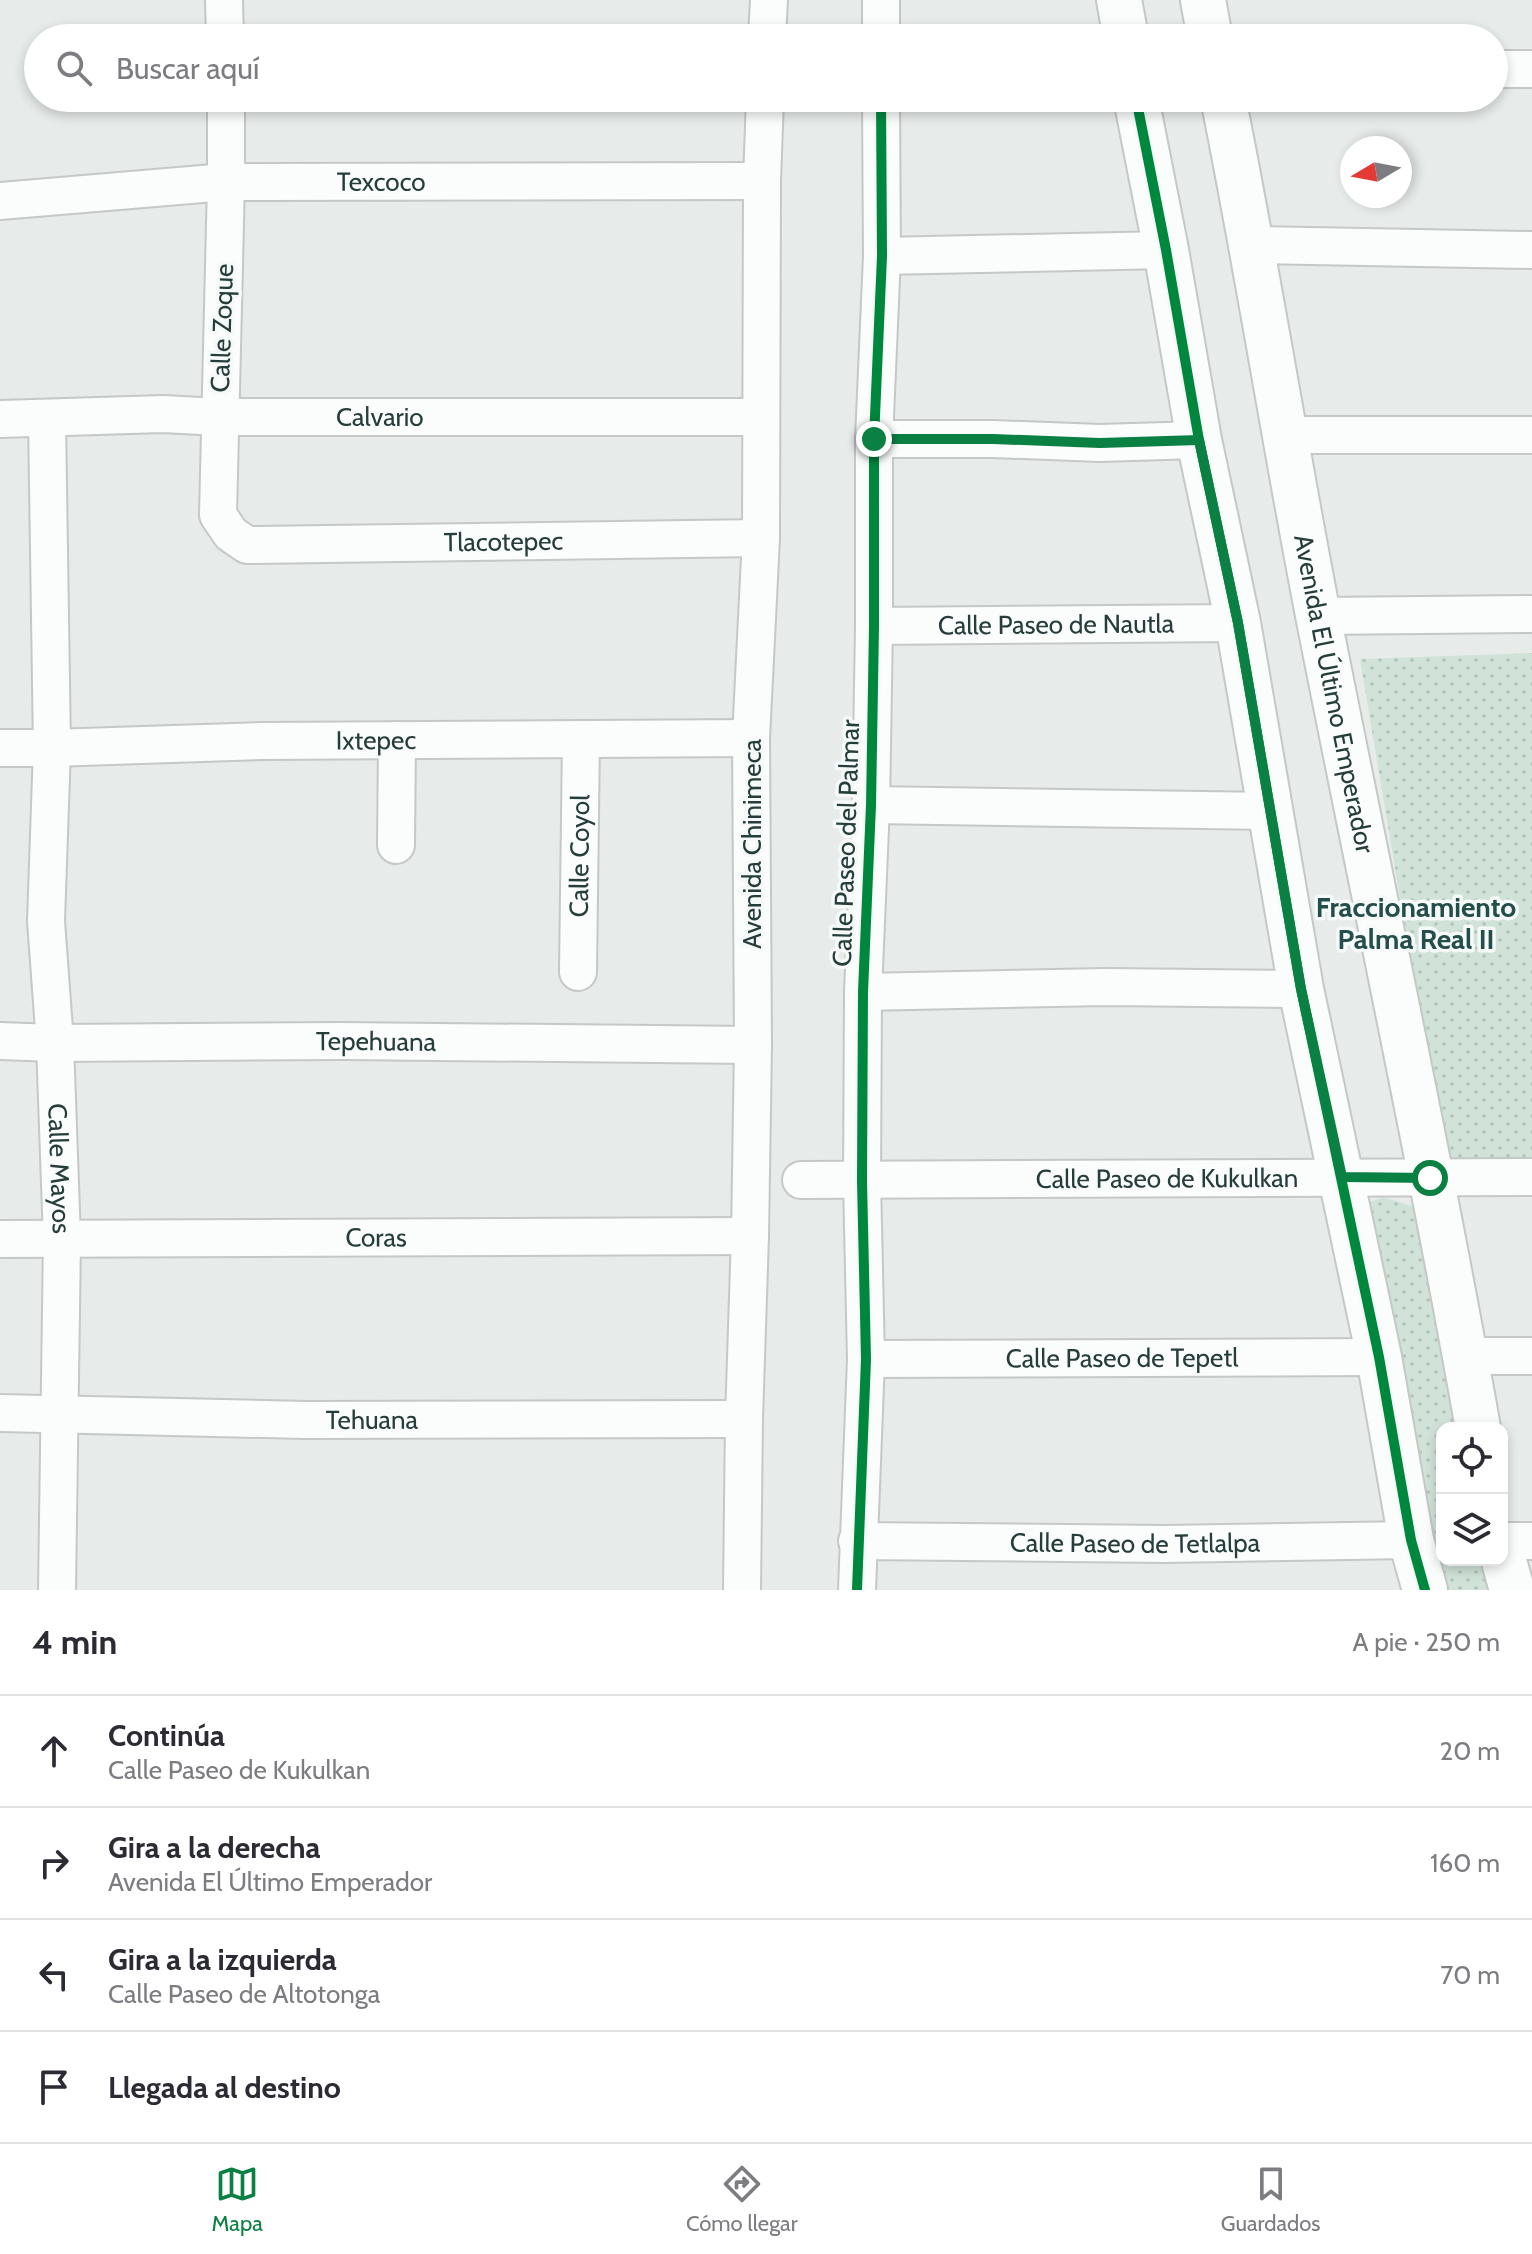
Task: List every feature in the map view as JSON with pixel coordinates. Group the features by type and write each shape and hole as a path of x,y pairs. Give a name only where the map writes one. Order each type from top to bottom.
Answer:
{"street":[{"path":"224,0 225,24"},
{"path":"768,24 769,0"},
{"path":"881,0 881,24"},
{"path":"1119,0 1123,24"},
{"path":"1203,0 1207,24"},
{"path":"1508,69 1532,69"},
{"name":"Calle Zoque","path":"226,112 218,515 231,534 247,545"},
{"name":"Avenida Chinimeca","path":"742,1590 753,1045 751,738 761,538 764,112"},
{"name":"Calle Paseo del Palmar","path":"857,1590 866,1359 862,1181 863,992 871,805 874,439 882,256 881,112"},
{"path":"1139,112 1199,440 1238,623 1301,989 1379,1357 1411,1540 1425,1590"},
{"name":"Avenida El Último Emperador","path":"1226,112 1318,616 1477,1422"},
{"name":"Texcoco","path":"0,201 226,182 762,181"},
{"path":"1252,245 1532,250"},
{"path":"882,256 1166,250"},
{"name":"Calvario","path":"0,419 163,414 219,417 761,417"},
{"name":"Calle Mayos","path":"47,419 52,748 46,921 55,1043 62,1240 57,1590"},
{"path":"1284,435 1532,435"},
{"path":"874,439 1100,443 1199,440"},
{"name":"Tlacotepec","path":"247,545 761,538"},
{"path":"1318,616 1532,614"},
{"name":"Calle Paseo de Nautla","path":"874,626 1238,623"},
{"name":"Ixtepec","path":"0,748 261,741 751,738"},
{"name":"Calle Coyol","path":"578,972 581,739"},
{"path":"396,845 397,740"},
{"path":"871,805 1270,811"},
{"path":"863,992 1106,987 1301,989"},
{"name":"Tepehuana","path":"0,1041 753,1045"},
{"name":"Calle Paseo de Kukulkan","path":"801,1180 1532,1177"},
{"name":"Coras","path":"0,1239 750,1236"},
{"path":"1466,1356 1532,1356"},
{"name":"Calle Paseo de Tepetl","path":"866,1359 1379,1357"},
{"name":"Tehuana","path":"0,1413 305,1420 744,1419"},
{"name":"Calle Paseo de Tetlalpa","path":"857,1541 1165,1544 1411,1540"},
{"path":"1508,1541 1532,1541"},
{"path":"1505,1566 1512,1590"}],"green space":[{"path":"1532,653 1532,1171 1446,1172 1360,659"},
{"path":"1383,1197 1415,1207 1462,1422 1436,1422 1436,1560 1365,1204"},
{"path":"1437,1566 1493,1566 1499,1590 1442,1590"}],"cycle path":[{"path":"857,1590 866,1359 862,1181 863,992 871,805 874,439 882,256 881,112"},
{"path":"1139,112 1199,440 1238,623 1301,989 1379,1357 1411,1540 1425,1590"}],"district":[{"name":"Fraccionamiento Palma Real II","path":"1416,923"}],"route":[{"path":"874,439 1100,443 1199,440 1238,623 1301,989 1342,1177 1430,1178"}]}
